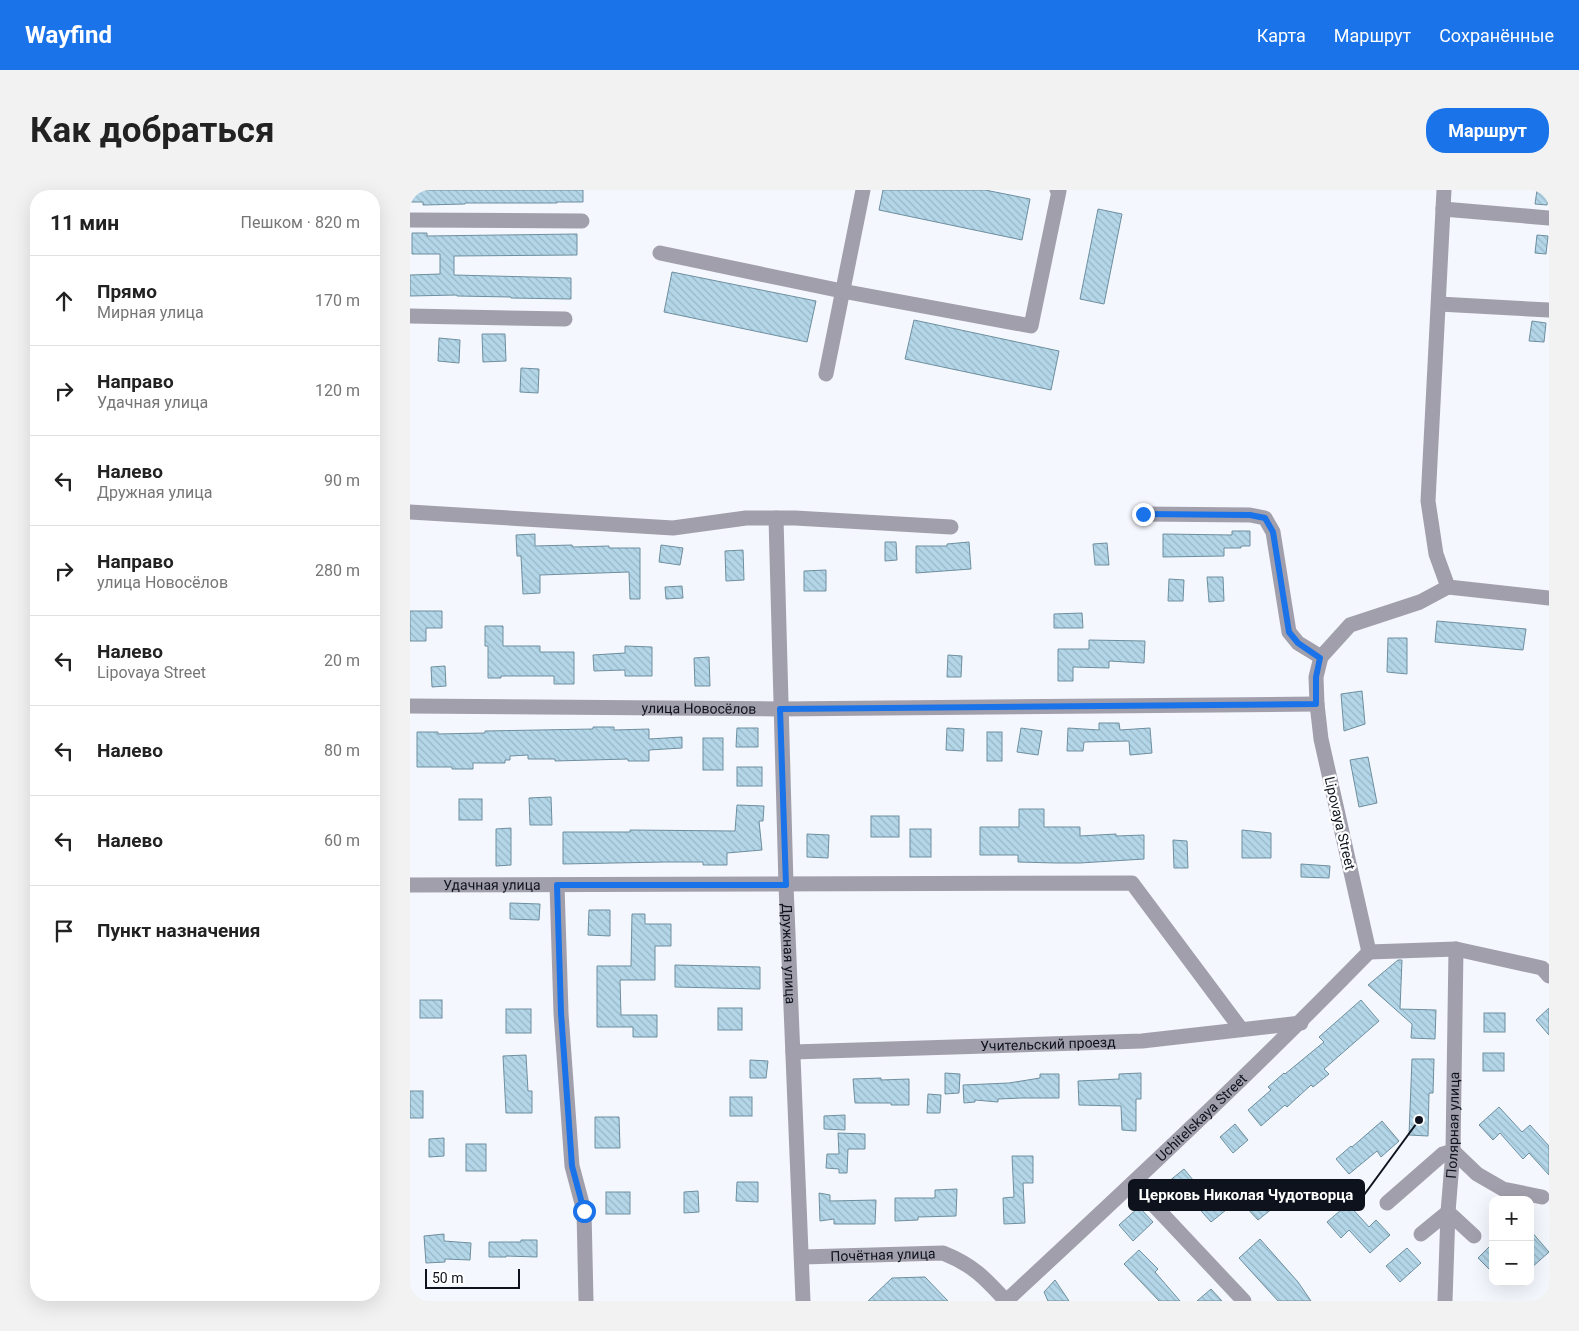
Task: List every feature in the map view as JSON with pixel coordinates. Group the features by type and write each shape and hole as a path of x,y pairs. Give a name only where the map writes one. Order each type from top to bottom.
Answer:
{"street":[{"path":"826,374 863,190"},
{"path":"660,253 842,291 1031,326 1060,191 1057,190"},
{"path":"1444,190 1428,501 1436,554 1448,587"},
{"path":"1444,209 1549,218"},
{"path":"410,220 582,221"},
{"path":"1438,304 1549,310"},
{"path":"410,316 565,319"},
{"path":"410,512 673,528 746,518 888,522 951,527"},
{"path":"1143,514 1250,515 1265,518 1273,532 1289,632 1298,643 1320,658 1350,625 1420,602 1448,587 1549,598"},
{"name":"Дружная улица","path":"776,518 786,885 803,1301"},
{"name":"Lipovaya Street","path":"1320,658 1316,677 1316,704 1321,739 1370,952"},
{"name":"улица Новосёлов","path":"410,706 780,709 1316,704"},
{"name":"Удачная улица","path":"410,885 1132,884 1241,1029"},
{"path":"557,885 561,1022 572,1166 584,1211 586,1301"},
{"path":"1370,952 1456,949 1542,968 1549,976"},
{"name":"Полярная улица","path":"1445,1301 1448,1212 1453,1151 1456,949"},
{"name":"Uchitelskaya Street","path":"1006,1301 1133,1183 1301,1022 1370,952"},
{"name":"Учительский проезд","path":"793,1052 1142,1041 1301,1022"},
{"path":"1387,1203 1442,1154 1453,1151 1477,1174 1503,1189 1542,1197"},
{"path":"1133,1183 1244,1301"},
{"path":"1420,1234 1448,1212 1474,1236"},
{"name":"Почётная улица","path":"802,1257 943,1253 963,1261 986,1279 1006,1301"}],"building":[{"path":"410,190 583,190 583,202 423,205 423,202 410,202"},
{"path":"883,190 985,190 1030,199 1022,240 879,210"},
{"path":"1537,190 1549,190 1547,205 1535,204"},
{"path":"1098,209 1122,214 1104,304 1080,299"},
{"path":"412,233 427,233 427,236 577,234 577,255 454,256 454,275 571,278 571,299 457,295 410,296 410,275 440,274 440,254 412,254"},
{"path":"1537,235 1548,236 1546,254 1535,253"},
{"path":"672,272 816,301 807,342 664,312"},
{"path":"914,320 1059,351 1051,390 905,359"},
{"path":"1532,321 1546,323 1544,342 1529,341"},
{"path":"482,334 505,334 506,361 483,362"},
{"path":"439,338 460,340 459,363 438,361"},
{"path":"521,368 539,369 538,393 520,392"},
{"path":"1232,531 1250,531 1250,546 1224,548 1224,556 1163,557 1163,534 1232,535"},
{"path":"535,534 535,546 572,545 573,547 609,546 609,548 640,548 640,599 630,599 629,572 540,575 540,593 523,594 521,556 517,556 516,535"},
{"path":"885,542 896,542 897,560 885,561"},
{"path":"969,542 971,569 916,573 916,546 947,546 947,544"},
{"path":"1107,543 1109,565 1095,565 1093,544"},
{"path":"661,545 683,548 680,565 659,562"},
{"path":"743,550 744,580 726,581 725,551"},
{"path":"826,570 826,591 804,591 804,571"},
{"path":"1207,577 1223,577 1224,601 1209,602"},
{"path":"1169,579 1184,580 1183,601 1168,601"},
{"path":"682,586 683,598 666,599 665,587"},
{"path":"410,611 442,611 442,628 426,628 426,641 410,641"},
{"path":"1082,613 1083,628 1054,628 1054,614"},
{"path":"1437,621 1526,629 1523,650 1435,642"},
{"path":"485,626 503,626 503,646 540,646 540,652 574,652 574,684 554,684 554,676 501,676 501,678 488,678 488,646 485,646"},
{"path":"1388,638 1407,638 1407,674 1387,672"},
{"path":"1089,640 1145,641 1144,663 1109,661 1109,668 1073,667 1073,681 1058,681 1058,649 1089,649"},
{"path":"625,646 652,647 652,676 625,676 625,670 594,671 593,655 625,653"},
{"path":"948,655 962,656 961,677 947,677"},
{"path":"709,657 710,686 695,686 694,658"},
{"path":"445,666 446,686 432,687 431,667"},
{"path":"1362,691 1365,724 1344,731 1341,694"},
{"path":"1099,723 1119,723 1120,730 1150,728 1152,753 1130,755 1129,741 1084,742 1083,751 1067,751 1068,728 1099,730"},
{"path":"593,727 614,727 614,730 649,729 649,739 682,737 682,748 649,750 649,761 628,761 628,759 555,761 555,759 528,759 528,755 510,756 510,760 505,760 505,763 473,763 473,769 417,767 417,732 438,732 438,734 485,733 485,731 593,729"},
{"path":"737,728 758,728 758,747 736,747"},
{"path":"947,728 964,729 963,751 946,750"},
{"path":"1021,728 1042,731 1038,755 1017,752"},
{"path":"987,732 1002,732 1002,761 987,761"},
{"path":"703,738 723,738 723,770 703,770"},
{"path":"1368,757 1377,803 1359,807 1350,760"},
{"path":"737,767 762,767 762,786 737,786"},
{"path":"551,797 552,825 530,825 529,798"},
{"path":"459,799 482,799 482,820 459,820"},
{"path":"737,805 764,806 763,821 759,821 762,850 727,853 727,865 703,865 703,862 563,864 563,832 630,832 630,830 735,831"},
{"path":"1019,809 1044,809 1044,827 1080,827 1080,836 1144,835 1144,859 1056,863 1018,862 1018,855 980,855 980,827 1019,827"},
{"path":"871,816 899,816 899,837 871,837"},
{"path":"511,828 511,865 496,866 496,829"},
{"path":"910,829 931,829 931,857 910,857"},
{"path":"1242,830 1271,833 1271,858 1242,858"},
{"path":"807,834 829,835 828,858 807,857"},
{"path":"1173,840 1187,841 1188,868 1174,868"},
{"path":"1301,864 1330,866 1329,878 1301,877"},
{"path":"510,903 540,904 539,920 510,919"},
{"path":"589,910 610,910 610,936 588,935"},
{"path":"632,914 645,914 645,924 671,924 671,946 655,946 655,980 620,980 621,1015 657,1015 657,1037 633,1037 633,1027 597,1027 597,966 631,966"},
{"path":"1398,960 1402,960 1400,1009 1436,1010 1435,1039 1411,1038 1412,1024 1368,985"},
{"path":"675,965 760,967 760,989 675,987"},
{"path":"420,1000 442,1000 442,1018 420,1018"},
{"path":"1361,1000 1379,1021 1324,1069 1329,1074 1313,1087 1311,1085 1287,1107 1285,1105 1261,1126 1248,1110 1271,1090 1268,1087 1324,1042 1319,1037"},
{"path":"718,1008 742,1008 742,1030 718,1030"},
{"path":"1549,1008 1549,1035 1536,1020"},
{"path":"506,1009 531,1009 531,1033 506,1033"},
{"path":"1484,1013 1505,1013 1505,1032 1484,1032"},
{"path":"1483,1053 1504,1053 1504,1071 1483,1071"},
{"path":"526,1055 528,1091 532,1091 532,1113 506,1113 503,1056"},
{"path":"1412,1059 1434,1059 1433,1093 1429,1093 1428,1136 1409,1135"},
{"path":"750,1060 768,1061 766,1078 750,1078"},
{"path":"945,1073 960,1074 959,1093 945,1094"},
{"path":"1141,1073 1141,1099 1136,1099 1136,1131 1122,1130 1121,1106 1079,1105 1078,1081 1119,1079 1119,1074"},
{"path":"1040,1074 1059,1074 1059,1098 998,1099 998,1102 975,1100 975,1102 964,1103 963,1085 1009,1083 1040,1078"},
{"path":"881,1078 881,1080 909,1079 909,1105 855,1103 853,1079"},
{"path":"410,1091 423,1091 423,1118 410,1118"},
{"path":"928,1094 941,1095 940,1113 927,1113"},
{"path":"730,1097 752,1097 752,1116 730,1116"},
{"path":"1499,1107 1522,1132 1530,1125 1549,1146 1549,1175 1529,1153 1523,1159 1500,1133 1493,1140 1479,1125"},
{"path":"845,1115 845,1130 824,1129 824,1116"},
{"path":"595,1117 619,1117 620,1148 595,1148"},
{"path":"1382,1121 1399,1141 1381,1157 1377,1151 1349,1174 1336,1159"},
{"path":"1235,1124 1248,1140 1233,1153 1220,1137"},
{"path":"838,1133 865,1134 865,1149 848,1149 847,1173 839,1173 839,1169 826,1168 827,1154 839,1154"},
{"path":"444,1138 444,1156 429,1157 429,1139"},
{"path":"466,1144 486,1144 486,1171 466,1171"},
{"path":"1012,1156 1033,1156 1033,1183 1023,1183 1025,1223 1004,1224 1003,1198 1014,1197"},
{"path":"1184,1169 1208,1198 1212,1194 1226,1210 1211,1222 1186,1194 1182,1198 1168,1182"},
{"path":"737,1182 758,1182 758,1202 736,1201"},
{"path":"957,1189 956,1216 918,1217 918,1220 895,1221 895,1198 935,1198 935,1190"},
{"path":"698,1191 699,1212 684,1213 684,1192"},
{"path":"606,1192 630,1192 630,1214 606,1214"},
{"path":"1259,1192 1273,1208 1258,1220 1244,1205"},
{"path":"819,1193 830,1195 830,1201 876,1200 875,1224 834,1224 834,1219 820,1221"},
{"path":"1348,1204 1369,1227 1376,1220 1390,1235 1370,1253 1349,1230 1341,1238 1327,1222"},
{"path":"1139,1207 1153,1222 1133,1241 1119,1225"},
{"path":"444,1234 444,1241 471,1243 470,1260 445,1259 445,1262 426,1263 424,1236"},
{"path":"1534,1235 1549,1252 1534,1265"},
{"path":"1260,1239 1298,1282 1311,1301 1278,1301 1239,1258"},
{"path":"521,1240 537,1240 537,1257 489,1257 489,1242 521,1242"},
{"path":"1489,1247 1489,1269 1478,1258"},
{"path":"1407,1248 1421,1263 1400,1282 1386,1266"},
{"path":"1139,1250 1158,1269 1155,1272 1180,1301 1159,1301 1124,1264"},
{"path":"925,1277 948,1301 868,1301 892,1278"},
{"path":"1055,1280 1069,1301 1048,1301 1044,1292"},
{"path":"1211,1289 1222,1301 1197,1301"}],"place":[{"name":"Церковь Николая Чудотворца","path":"1419,1120"}],"route":[{"path":"584,1211 572,1166 561,1013 557,885 786,885 780,709 1316,704 1316,677 1320,658 1298,643 1289,632 1273,532 1265,518 1250,515 1143,514"}]}
